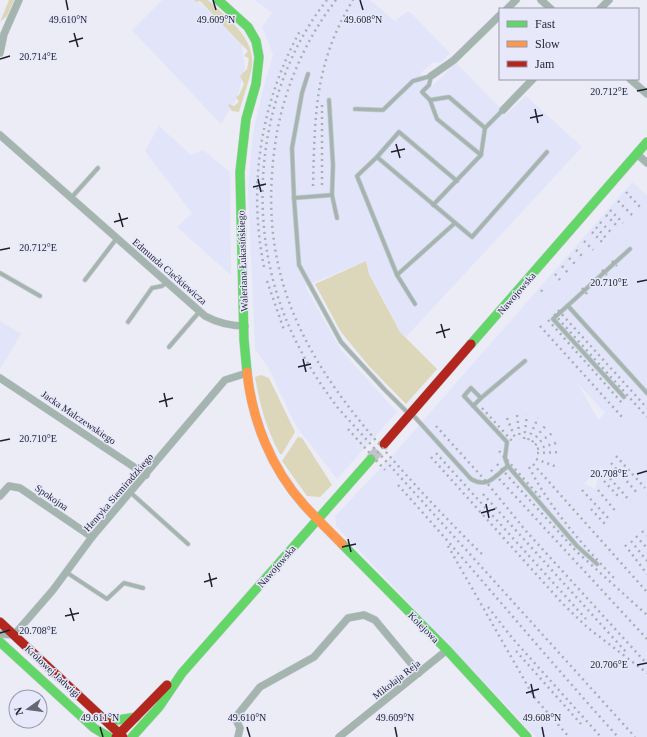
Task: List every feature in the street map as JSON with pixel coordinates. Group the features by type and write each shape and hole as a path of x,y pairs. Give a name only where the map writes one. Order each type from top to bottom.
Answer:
{"street":[{"path":"0,53 2,33 19,0"},
{"name":"Waleriana Łukasińskiego","path":"218,0 252,33 257,45 259,58 259,67 246,121 241,158 240,193 247,373 253,410 266,445 285,479 317,520"},
{"path":"507,8 516,0"},
{"path":"541,0 551,8"},
{"path":"601,8 608,0"},
{"path":"431,76 454,60 499,16"},
{"path":"503,110 533,80"},
{"path":"631,80 647,94"},
{"name":"Edmunda Ciećkiewicza","path":"0,135 200,311 216,322 230,326 245,326"},
{"name":"Nawojowska","path":"384,444 647,142"},
{"path":"637,154 647,163"},
{"name":"Henryka Siemiradzkiego","path":"14,635 66,572 92,537 131,493 225,380 247,373"},
{"name":"Jacka Malczewskiego","path":"0,378 146,475"},
{"name":"Nawojowska","path":"119,736 136,717 182,673 370,459"},
{"name":"Spokojna","path":"0,496 9,486 20,488 92,537"},
{"name":"Kolejowa","path":"317,520 447,650 527,737"},
{"path":"238,737 240,728 235,718 260,686 314,657 348,618 364,615 374,620 419,673"},
{"name":"Królowej Jadwigi","path":"0,622 104,719 119,736"},
{"path":"0,634 14,635 16,658"},
{"name":"Królowej Jadwigi","path":"0,642 94,733 108,737"},
{"name":"Mikołaja Reja","path":"339,737 447,650"},
{"name":"Nawojowska","path":"132,737 159,706 182,673"},
{"path":"104,719 118,720 136,717"}],"lane":[{"path":"308,74 302,93 292,148 299,264 341,342 385,390 411,414 471,479 478,483 487,483 508,466"},
{"path":"355,109 382,110 413,81 431,76 429,85 422,92 430,100 437,119 481,155"},
{"path":"430,100 449,97 485,128"},
{"path":"329,100 333,165 332,195 337,218"},
{"path":"433,205 481,155 485,128 503,110"},
{"path":"415,304 397,275 357,176 377,157 399,132 457,181"},
{"path":"377,157 472,237 547,152"},
{"path":"71,198 98,168"},
{"path":"294,198 332,195"},
{"path":"397,275 455,223"},
{"path":"85,280 117,238"},
{"path":"624,398 553,319 630,249"},
{"path":"0,273 40,296"},
{"path":"128,322 152,288 162,286 167,282"},
{"path":"568,306 647,393"},
{"path":"169,347 200,311"},
{"path":"473,406 525,361"},
{"path":"481,398 471,388 464,396 507,442 505,458 508,466 577,546 597,564"},
{"path":"131,493 188,544"},
{"path":"66,572 107,599 124,583 143,588"}],"shaded area":[{"path":"9,0 14,0 7,16 0,22"},
{"path":"162,0 196,0 241,40 245,68 237,98 221,124 132,30"},
{"path":"194,0 208,0 238,29 245,38 249,47 252,56 252,67 239,112 232,111 228,105 234,106 239,102 236,97 239,95 244,84 240,76 247,69 249,58 244,56 248,51 200,1 196,2"},
{"path":"255,0 370,0 395,21 405,13 410,12 450,53 442,62 432,63 420,74 431,87 456,63 506,114 526,96 582,147 406,337 400,332 369,274 366,261 305,286 341,350 397,412 337,479 296,426 269,369 255,349 248,190 253,133 273,54 262,27 272,13"},
{"path":"159,126 191,155 203,150 230,172 231,275 177,227 192,213 145,151"},
{"path":"632,182 647,195 647,737 536,737 336,526 335,516 393,455","holes":["578,384 605,413 599,419 598,419","602,466 595,489 584,484"]},
{"path":"366,261 369,274 400,332 437,369 406,404 369,366 341,332 315,284"},
{"path":"0,321 21,334 0,369"},
{"path":"261,375 269,378 295,432 282,454 280,454 271,435 261,407 255,377"},
{"path":"298,437 302,438 332,485 320,497 307,496 282,461"}],"tunnel":[{"path":"371,459 384,444"}],"railway":[{"path":"327,0 304,34 286,71 273,111 265,152 263,193 265,235 272,275 289,327 308,363 338,408 635,737"},
{"path":"336,0 313,35 294,72 281,112 277,132 271,200 274,243 283,283 296,320 315,356 337,391 363,425 426,497 484,556"},
{"path":"313,186 316,113 319,90 331,46 340,23 353,0"},
{"path":"264,267 259,237 257,206 261,146 275,87 286,59 300,31"},
{"path":"322,101 322,185"},
{"path":"626,192 640,207"},
{"path":"618,201 632,215"},
{"path":"610,210 623,223"},
{"path":"606,215 618,227"},
{"path":"600,222 612,233"},
{"path":"596,227 606,238"},
{"path":"592,232 602,242"},
{"path":"584,241 593,250"},
{"path":"576,250 584,258"},
{"path":"569,258 576,265"},
{"path":"612,261 617,266"},
{"path":"562,266 568,273"},
{"path":"602,270 607,275"},
{"path":"555,274 560,280"},
{"path":"591,280 596,285"},
{"path":"267,281 284,330"},
{"path":"582,288 587,294"},
{"path":"541,290 544,294"},
{"path":"558,310 647,408"},
{"path":"554,314 647,417"},
{"path":"548,320 623,404"},
{"path":"540,326 623,418"},
{"path":"482,408 513,442"},
{"path":"517,415 520,439"},
{"path":"524,439 527,415"},
{"path":"507,418 516,440"},
{"path":"528,440 538,418"},
{"path":"532,442 547,424"},
{"path":"436,426 483,478 526,531 647,664"},
{"path":"348,429 385,470"},
{"path":"535,445 554,432"},
{"path":"537,449 559,442"},
{"path":"499,451 541,498"},
{"path":"537,453 560,452"},
{"path":"436,453 586,619"},
{"path":"616,456 645,488"},
{"path":"431,457 563,604 588,628 647,673"},
{"path":"536,459 557,467"},
{"path":"611,463 638,494"},
{"path":"497,464 576,551 647,615"},
{"path":"533,464 647,592"},
{"path":"529,467 557,512 579,540 615,579"},
{"path":"491,470 647,639"},
{"path":"606,474 630,501"},
{"path":"604,481 618,496"},
{"path":"398,485 618,737"},
{"path":"582,490 610,520"},
{"path":"598,490 617,513"},
{"path":"483,494 626,652"},
{"path":"591,509 605,524"},
{"path":"642,531 646,536"},
{"path":"636,536 647,548"},
{"path":"631,541 647,561"},
{"path":"625,545 647,574"},
{"path":"448,546 534,697 569,737"},
{"path":"488,607 513,639 601,737"},
{"path":"516,651 581,724"}],"traffic: fast":[{"path":"218,0 248,27 256,41 259,57 256,84 246,119 240,172 244,340 247,372"},
{"path":"471,344 647,142"},
{"path":"132,737 159,707 182,673 371,459"},
{"path":"342,544 447,650 527,737"},
{"path":"0,642 94,728 109,737"},
{"path":"104,719 118,720 136,717"}],"traffic: slow":[{"path":"247,372 253,408 265,443 273,459 292,491 342,544"}],"traffic: jam":[{"path":"384,444 471,344"},
{"path":"0,622 123,737"},
{"path":"116,737 167,685"}]}
